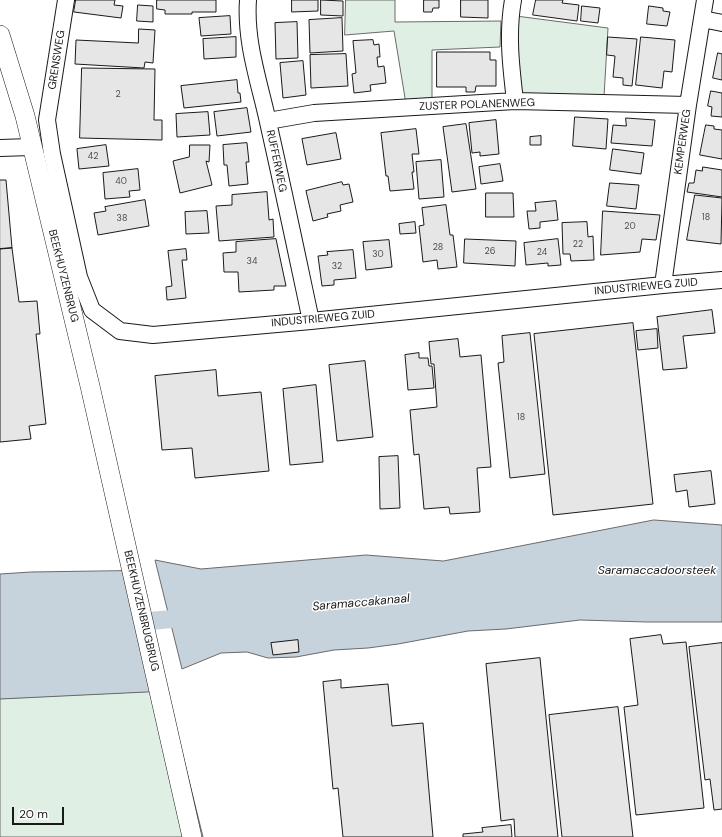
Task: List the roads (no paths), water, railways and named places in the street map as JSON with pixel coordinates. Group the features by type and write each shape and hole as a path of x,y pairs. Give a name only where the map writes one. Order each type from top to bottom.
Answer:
{"street":[{"name":"GRENSWEG","path":"52,154 47,120 66,0"},
{"name":"RUFFERWEG","path":"248,0 247,16 253,63 268,121 311,321"},
{"path":"513,0 509,18 509,50 515,101"},
{"name":"KEMPERWEG","path":"663,285 688,105 705,0"},
{"path":"702,19 722,23"},
{"name":"BEEKHUYZENBRUG","path":"0,35 25,116 31,147 37,166 90,386"},
{"name":"ZUSTER POLANENWEG","path":"268,121 314,113 515,101 688,105"},
{"path":"25,116 47,120"},
{"path":"0,148 31,147"},
{"path":"37,166 52,154"},
{"name":"INDUSTRIEWEG ZUID","path":"52,154 79,277 92,310 120,331 153,335 311,321 722,280"},
{"name":"BEEKHUYZENBRUGBRUG","path":"90,386 192,837"}],"water":[{"name":"Saramaccadoorsteek","path":"654,520 722,525 722,622 580,620 506,629 468,631 398,644 334,650 296,657 268,658 247,652 221,653 182,669 155,560 201,569 366,555 443,561"},
{"path":"125,571 167,691 0,699 0,574 31,572"}],"waterway":[{"name":"Saramaccakanaal","path":"128,623 194,617"}]}
